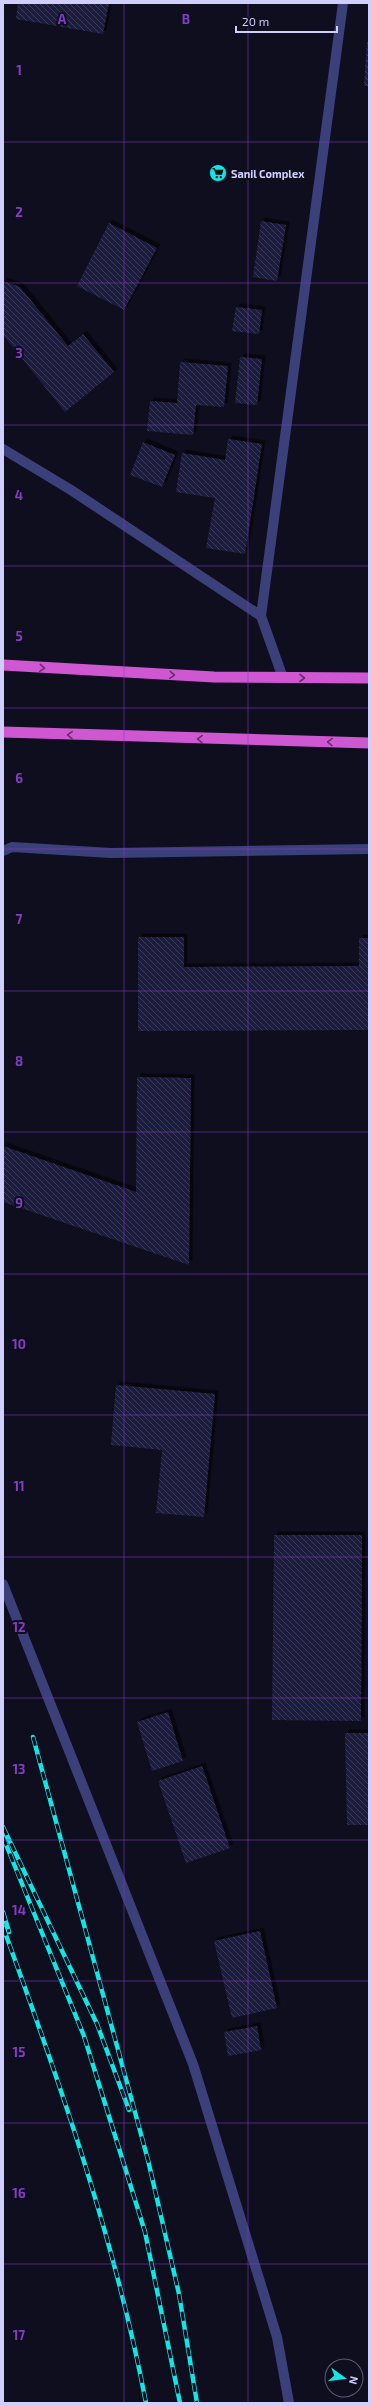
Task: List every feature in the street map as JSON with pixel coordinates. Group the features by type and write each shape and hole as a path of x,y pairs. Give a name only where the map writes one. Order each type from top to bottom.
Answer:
{"highway":[{"path":"3,665 214,677 369,678"},
{"path":"3,732 369,743"}],"street":[{"path":"282,678 261,616 343,3"},
{"path":"3,449 71,490 261,616"},
{"path":"3,851 12,847 111,853 369,849"},
{"path":"3,1584 193,2064 277,2337 289,2403"}],"building":[{"path":"18,3 109,3 103,34 16,19"},
{"path":"367,41 369,42 369,86 364,86"},
{"path":"261,221 286,225 277,281 253,277"},
{"path":"109,223 157,248 124,310 77,286"},
{"path":"3,281 20,287 68,346 83,334 114,372 65,412 3,335"},
{"path":"236,307 262,310 259,334 232,331"},
{"path":"240,357 262,359 257,405 235,403"},
{"path":"180,362 228,366 224,407 196,405 193,435 147,431 150,401 177,403"},
{"path":"228,439 262,444 245,554 206,548 215,498 176,492 182,453 225,460"},
{"path":"143,442 175,455 162,487 130,475"},
{"path":"138,937 184,937 184,967 359,966 359,938 369,938 369,1030 138,1031"},
{"path":"137,1077 191,1078 189,1265 3,1202 3,1146 136,1192"},
{"path":"116,1385 215,1394 204,1517 156,1513 162,1450 111,1445"},
{"path":"274,1535 362,1535 361,1721 272,1720"},
{"path":"168,1712 183,1761 152,1771 137,1722"},
{"path":"345,1733 369,1733 369,1825 347,1825"},
{"path":"202,1766 230,1848 186,1863 158,1781"},
{"path":"260,1931 277,2008 232,2018 214,1941"},
{"path":"257,2026 261,2050 228,2056 224,2032"}],"railway":[{"path":"33,1737 148,2160 179,2294 197,2403"},
{"path":"3,1827 97,2024 129,2110"},
{"path":"3,1837 84,2036 145,2232 180,2403"},
{"path":"3,1912 9,1932"},
{"path":"3,1927 45,2044 84,2162 119,2282 146,2403"}],"place":[{"name":"Sanil Complex","path":"218,173"}]}
